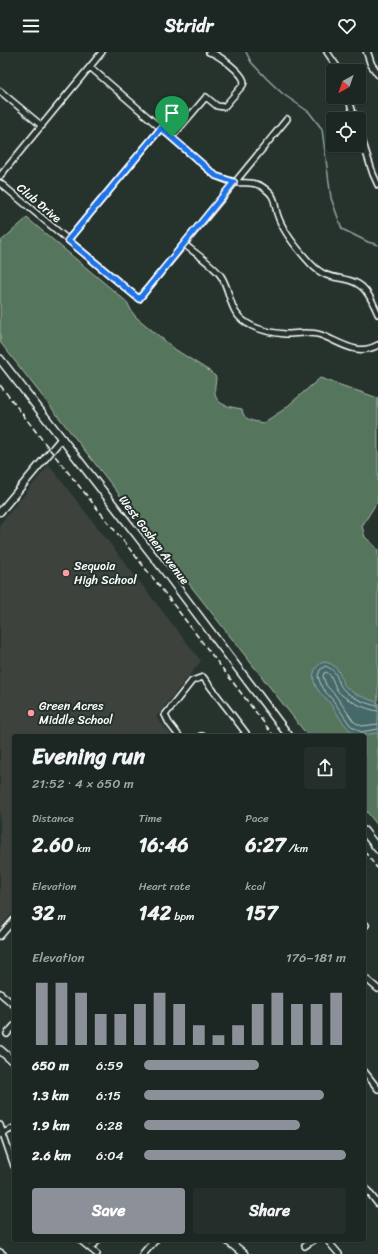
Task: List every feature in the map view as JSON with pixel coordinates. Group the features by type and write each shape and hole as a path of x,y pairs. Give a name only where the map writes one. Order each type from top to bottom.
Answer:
{"main road":[{"name":"West Goshen Avenue","path":"0,359 287,734"},
{"path":"366,834 378,849"},
{"path":"0,1050 12,1060"},
{"path":"229,1242 244,1254"}],"street":[{"path":"0,176 102,52"},
{"path":"172,137 206,97 217,106 224,107 243,85 244,79 242,77 216,54 209,52"},
{"path":"327,52 335,64"},
{"path":"366,52 371,64 378,74"},
{"path":"90,67 216,176 234,182 260,185 276,202 278,218 291,241 311,264 320,273 332,278 349,280 359,284 372,300 378,314"},
{"path":"0,91 42,126"},
{"path":"287,119 184,244 214,268 221,277 235,311 241,318 252,326 264,331 285,334 312,333 322,336 344,347 353,349 365,349 378,345"},
{"path":"68,240 161,128"},
{"path":"366,152 378,185"},
{"name":"Club Drive","path":"0,183 139,299 184,244"},
{"path":"0,512 62,438"},
{"path":"177,734 165,715 192,681 203,677 246,733 245,734"},
{"path":"0,936 12,922"},
{"path":"366,979 378,989"},
{"path":"0,993 12,1003"},
{"path":"7,1034 12,1028"},
{"path":"366,1073 376,1082 378,1089"},
{"path":"0,1125 12,1160"},
{"path":"2,1133 12,1129"},
{"path":"366,1189 378,1204"},
{"path":"82,1242 97,1254"},
{"path":"91,1249 96,1242"},
{"path":"143,1254 153,1242"},
{"path":"305,1246 311,1242"},
{"path":"329,1242 339,1254"}],"shaded area":[{"name":"Sequoia High School","path":"49,465 201,661 156,717 170,734 12,734 12,913 0,928 0,524"}],"green space":[{"path":"27,218 127,302 136,317 176,350 211,372 216,377 215,391 218,401 225,405 242,409 244,416 250,420 263,423 283,410 320,378 378,398 378,496 377,502 362,526 365,537 378,549 378,826 366,811 366,734 306,734 0,342 0,242"}],"water":[{"path":"324,662 334,666 346,687 357,695 378,703 378,733 366,735 354,733 340,719 328,700 319,692 314,682 315,670"}],"waterway":[{"path":"246,52 251,62 267,79 283,94 309,112 322,129 331,198 342,229 368,242 378,245"}],"railway":[{"path":"0,385 157,583 272,734"},
{"path":"366,854 378,869"}],"place":[{"name":"Sequoia High School","path":"66,573"},
{"name":"Green Acres Middle School","path":"31,713"}],"route":[{"path":"161,128 172,137 216,176 234,182 139,299 68,240 161,128"}]}
